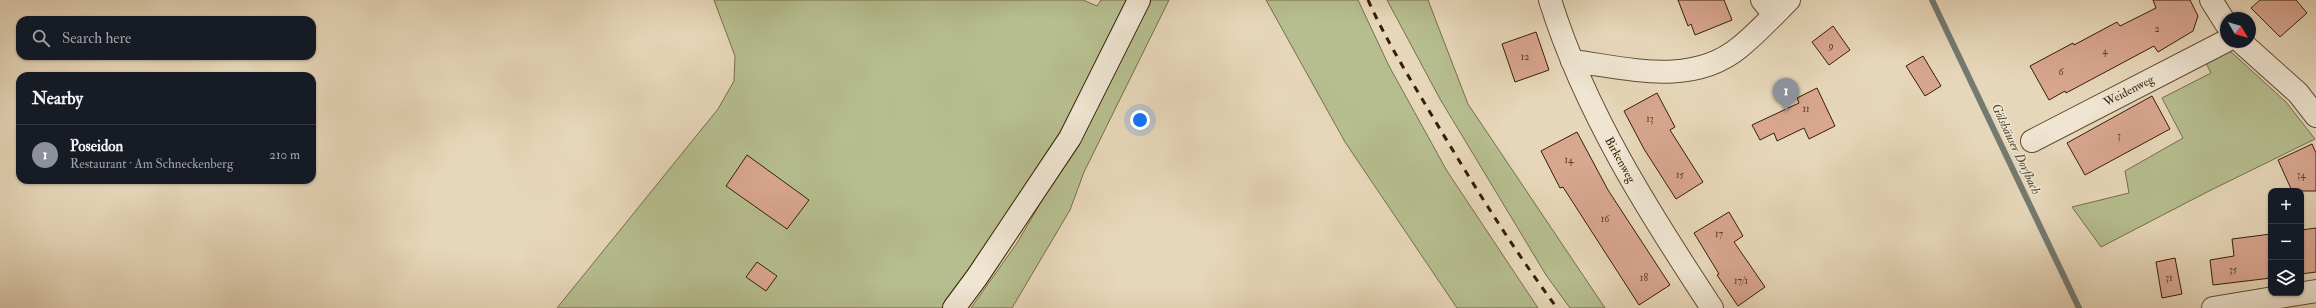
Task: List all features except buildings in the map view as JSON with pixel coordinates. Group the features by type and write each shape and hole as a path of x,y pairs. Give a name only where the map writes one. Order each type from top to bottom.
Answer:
{"street":[{"path":"954,308 977,277 1070,138 1139,0"},
{"name":"Birkenweg","path":"1550,0 1572,61 1597,117 1655,222 1712,308"},
{"path":"2211,0 2220,14"},
{"path":"1572,61 1661,72 1689,71 1713,64 1739,48 1775,5"},
{"name":"Weidenweg","path":"2032,142 2220,44"},
{"path":"2248,48 2307,97 2316,116"},
{"path":"2213,308 2316,291"}],"green space":[{"path":"714,0 1083,0 1097,6 1101,0 1128,0 1043,165 943,308 557,308 718,109 734,81 735,56"},
{"path":"1150,0 1169,0 1084,172 1070,210 1012,308 971,308 1017,243 1058,173"},
{"path":"1266,0 1358,0 1389,66 1447,171 1538,308 1457,308 1345,142"},
{"path":"1387,0 1428,0 1468,104 1605,308 1570,308 1546,275 1440,99"},
{"path":"2229,50 2286,102 2315,139 2211,190 2101,247 2072,207 2129,193 2125,171 2183,138 2162,98 2211,73 2204,59"}],"waterway":[{"name":"Gölshäuser Dorfbach","path":"1932,0 2079,308"}],"railway":[{"path":"1368,0 1398,58 1461,164 1507,237 1557,308"}],"place":[{"name":"Poseidon","path":"1786,111"}]}
